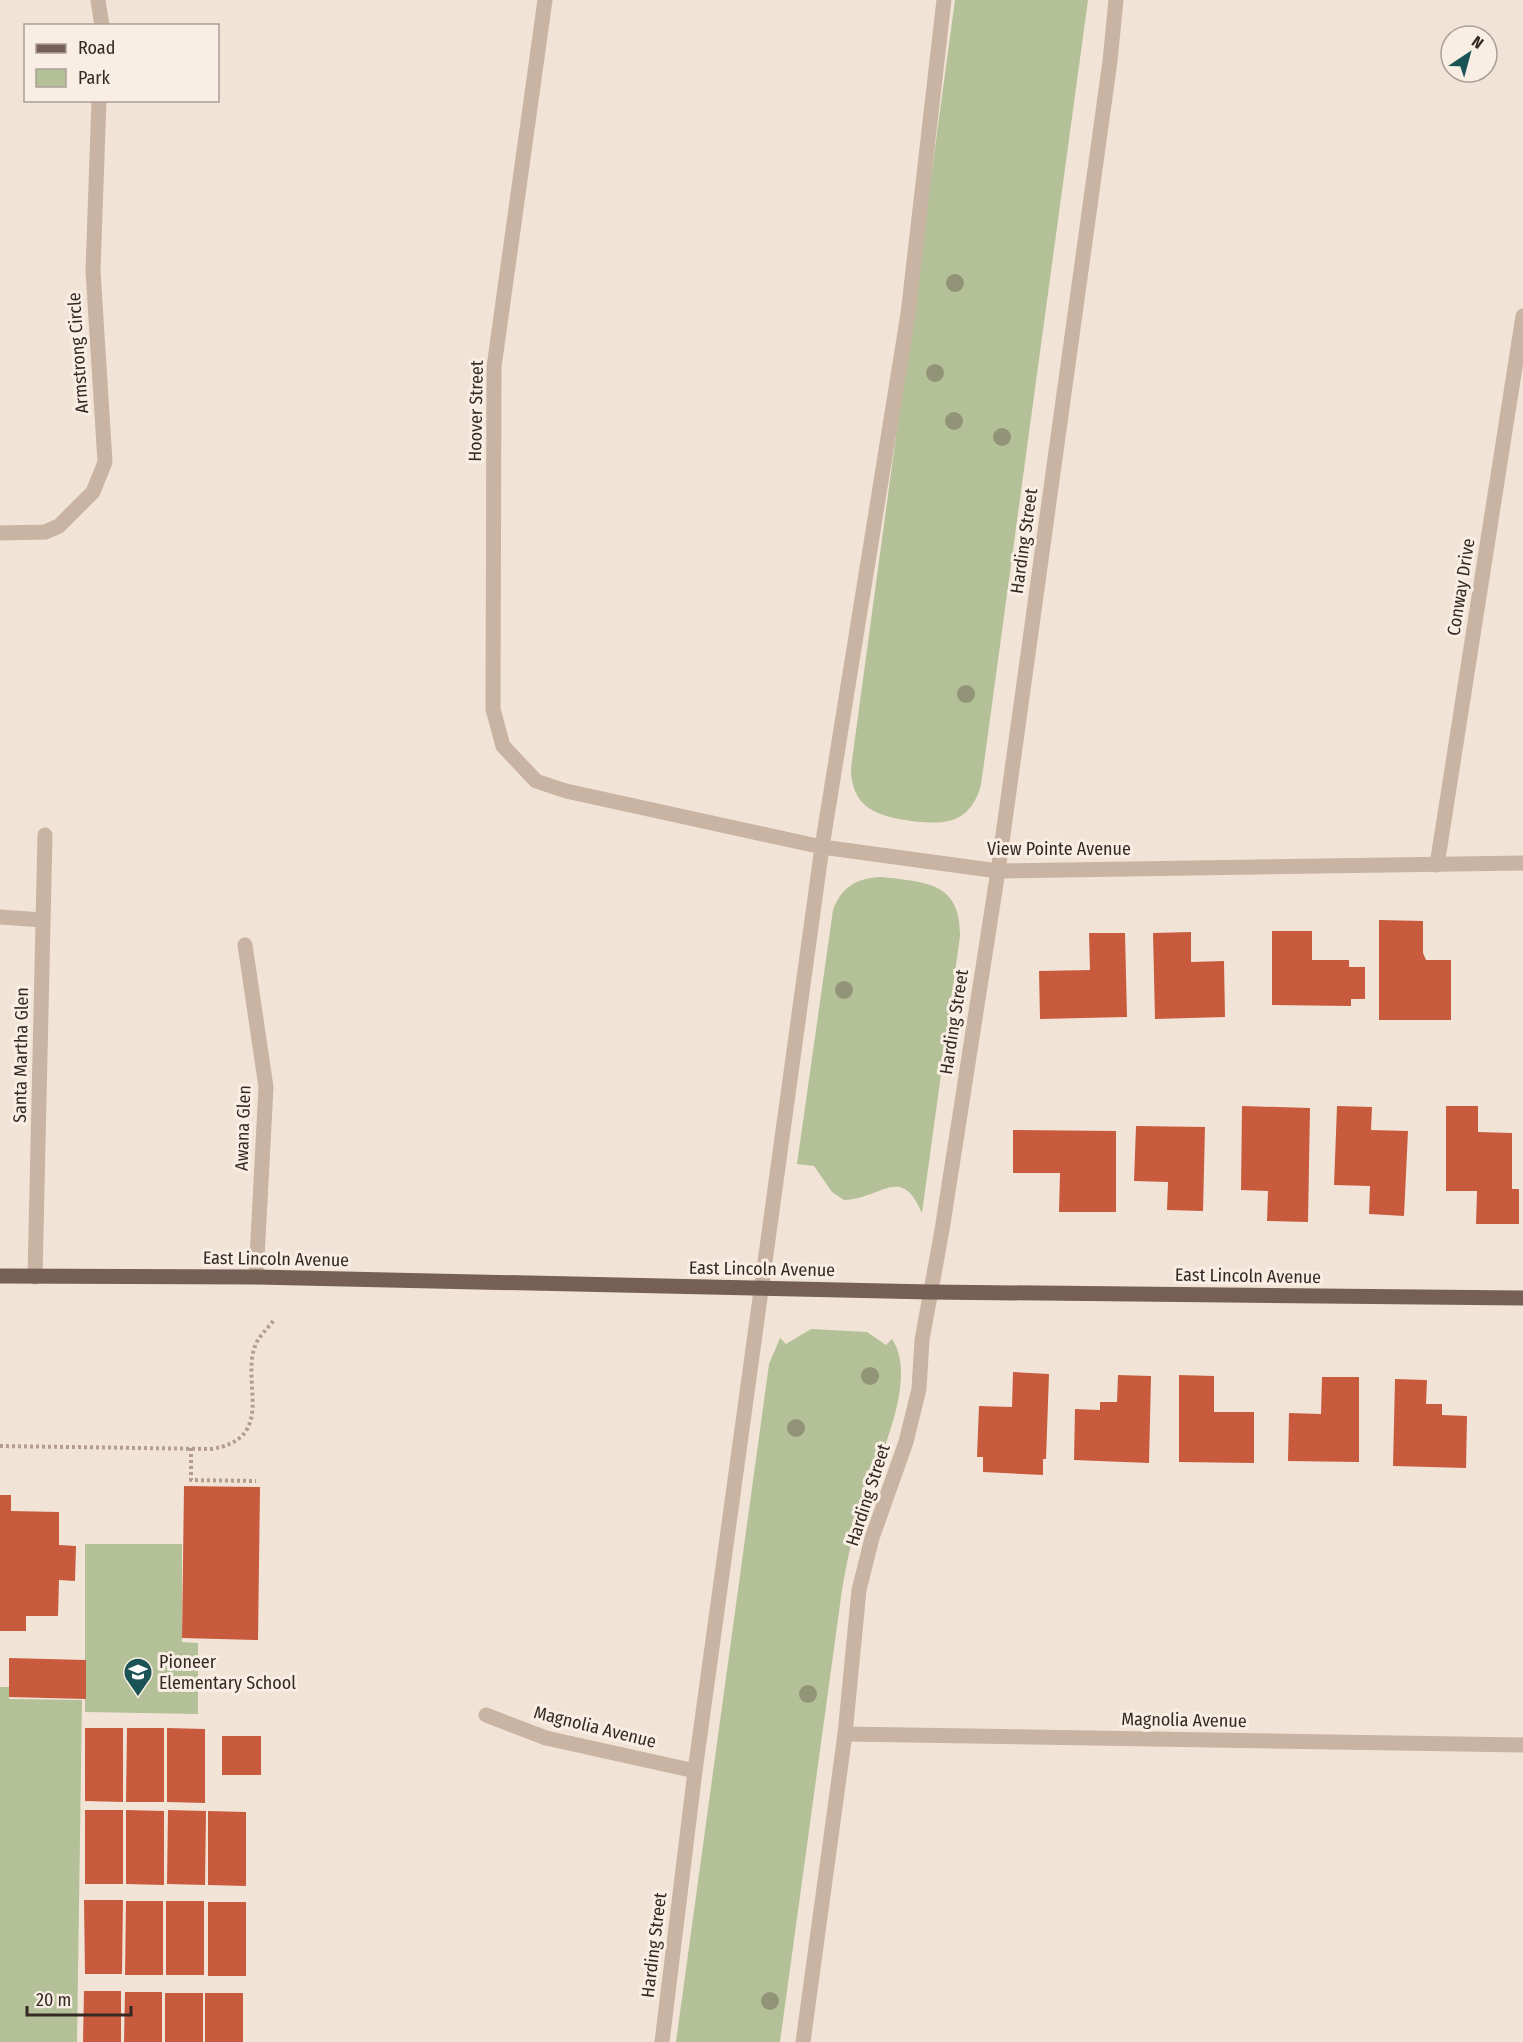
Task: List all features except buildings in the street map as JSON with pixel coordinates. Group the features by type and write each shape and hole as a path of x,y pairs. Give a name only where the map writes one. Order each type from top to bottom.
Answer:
{"main road":[{"name":"East Lincoln Avenue","path":"0,1276 256,1277 930,1292 1523,1298"}],"street":[{"path":"98,0 102,24"},
{"name":"Hoover Street","path":"545,0 494,367 493,709 503,746 536,781 566,791"},
{"name":"Harding Street","path":"662,2042 695,1771 822,847 908,314 944,0"},
{"name":"Harding Street","path":"803,2042 845,1734 859,1590 872,1538 906,1442 919,1389 922,1340 998,871 1108,73 1116,0"},
{"name":"Armstrong Circle","path":"0,533 45,532 59,526 93,492 105,462 93,271 99,102"},
{"name":"Conway Drive","path":"1437,865 1521,348 1523,316"},
{"name":"View Pointe Avenue","path":"566,791 822,847 998,871 1523,863"},
{"name":"Santa Martha Glen","path":"35,1277 45,835"},
{"path":"0,917 43,920"},
{"name":"Awana Glen","path":"245,945 266,1087 256,1277"},
{"name":"Magnolia Avenue","path":"486,1715 546,1738 695,1771"},
{"name":"Magnolia Avenue","path":"845,1734 1523,1745"}],"path":[{"path":"0,1446 191,1448 226,1446 247,1428 252,1414 254,1350 274,1320"},
{"path":"191,1448 191,1480 256,1481"}],"green space":[{"path":"955,0 1088,0 981,785 970,808 963,815 935,823 887,816 868,808 856,792 852,782 851,768"},
{"path":"882,877 912,881 938,888 954,905 959,918 960,936 922,1213 914,1198 906,1190 898,1187 890,1187 858,1198 844,1200 832,1192 814,1166 797,1164 833,910 846,889 865,879"},
{"path":"811,1329 867,1332 886,1345 892,1339 899,1357 901,1379 891,1427 858,1518 844,1581 780,2042 676,2042 769,1364 780,1338 786,1344"},
{"path":"85,1544 182,1544 182,1642 198,1643 198,1714 85,1712"},
{"path":"0,1687 9,1687 9,1699 82,1700 77,2042 0,2042"}],"place":[{"name":"Pioneer Elementary School","path":"138,1698"}]}
